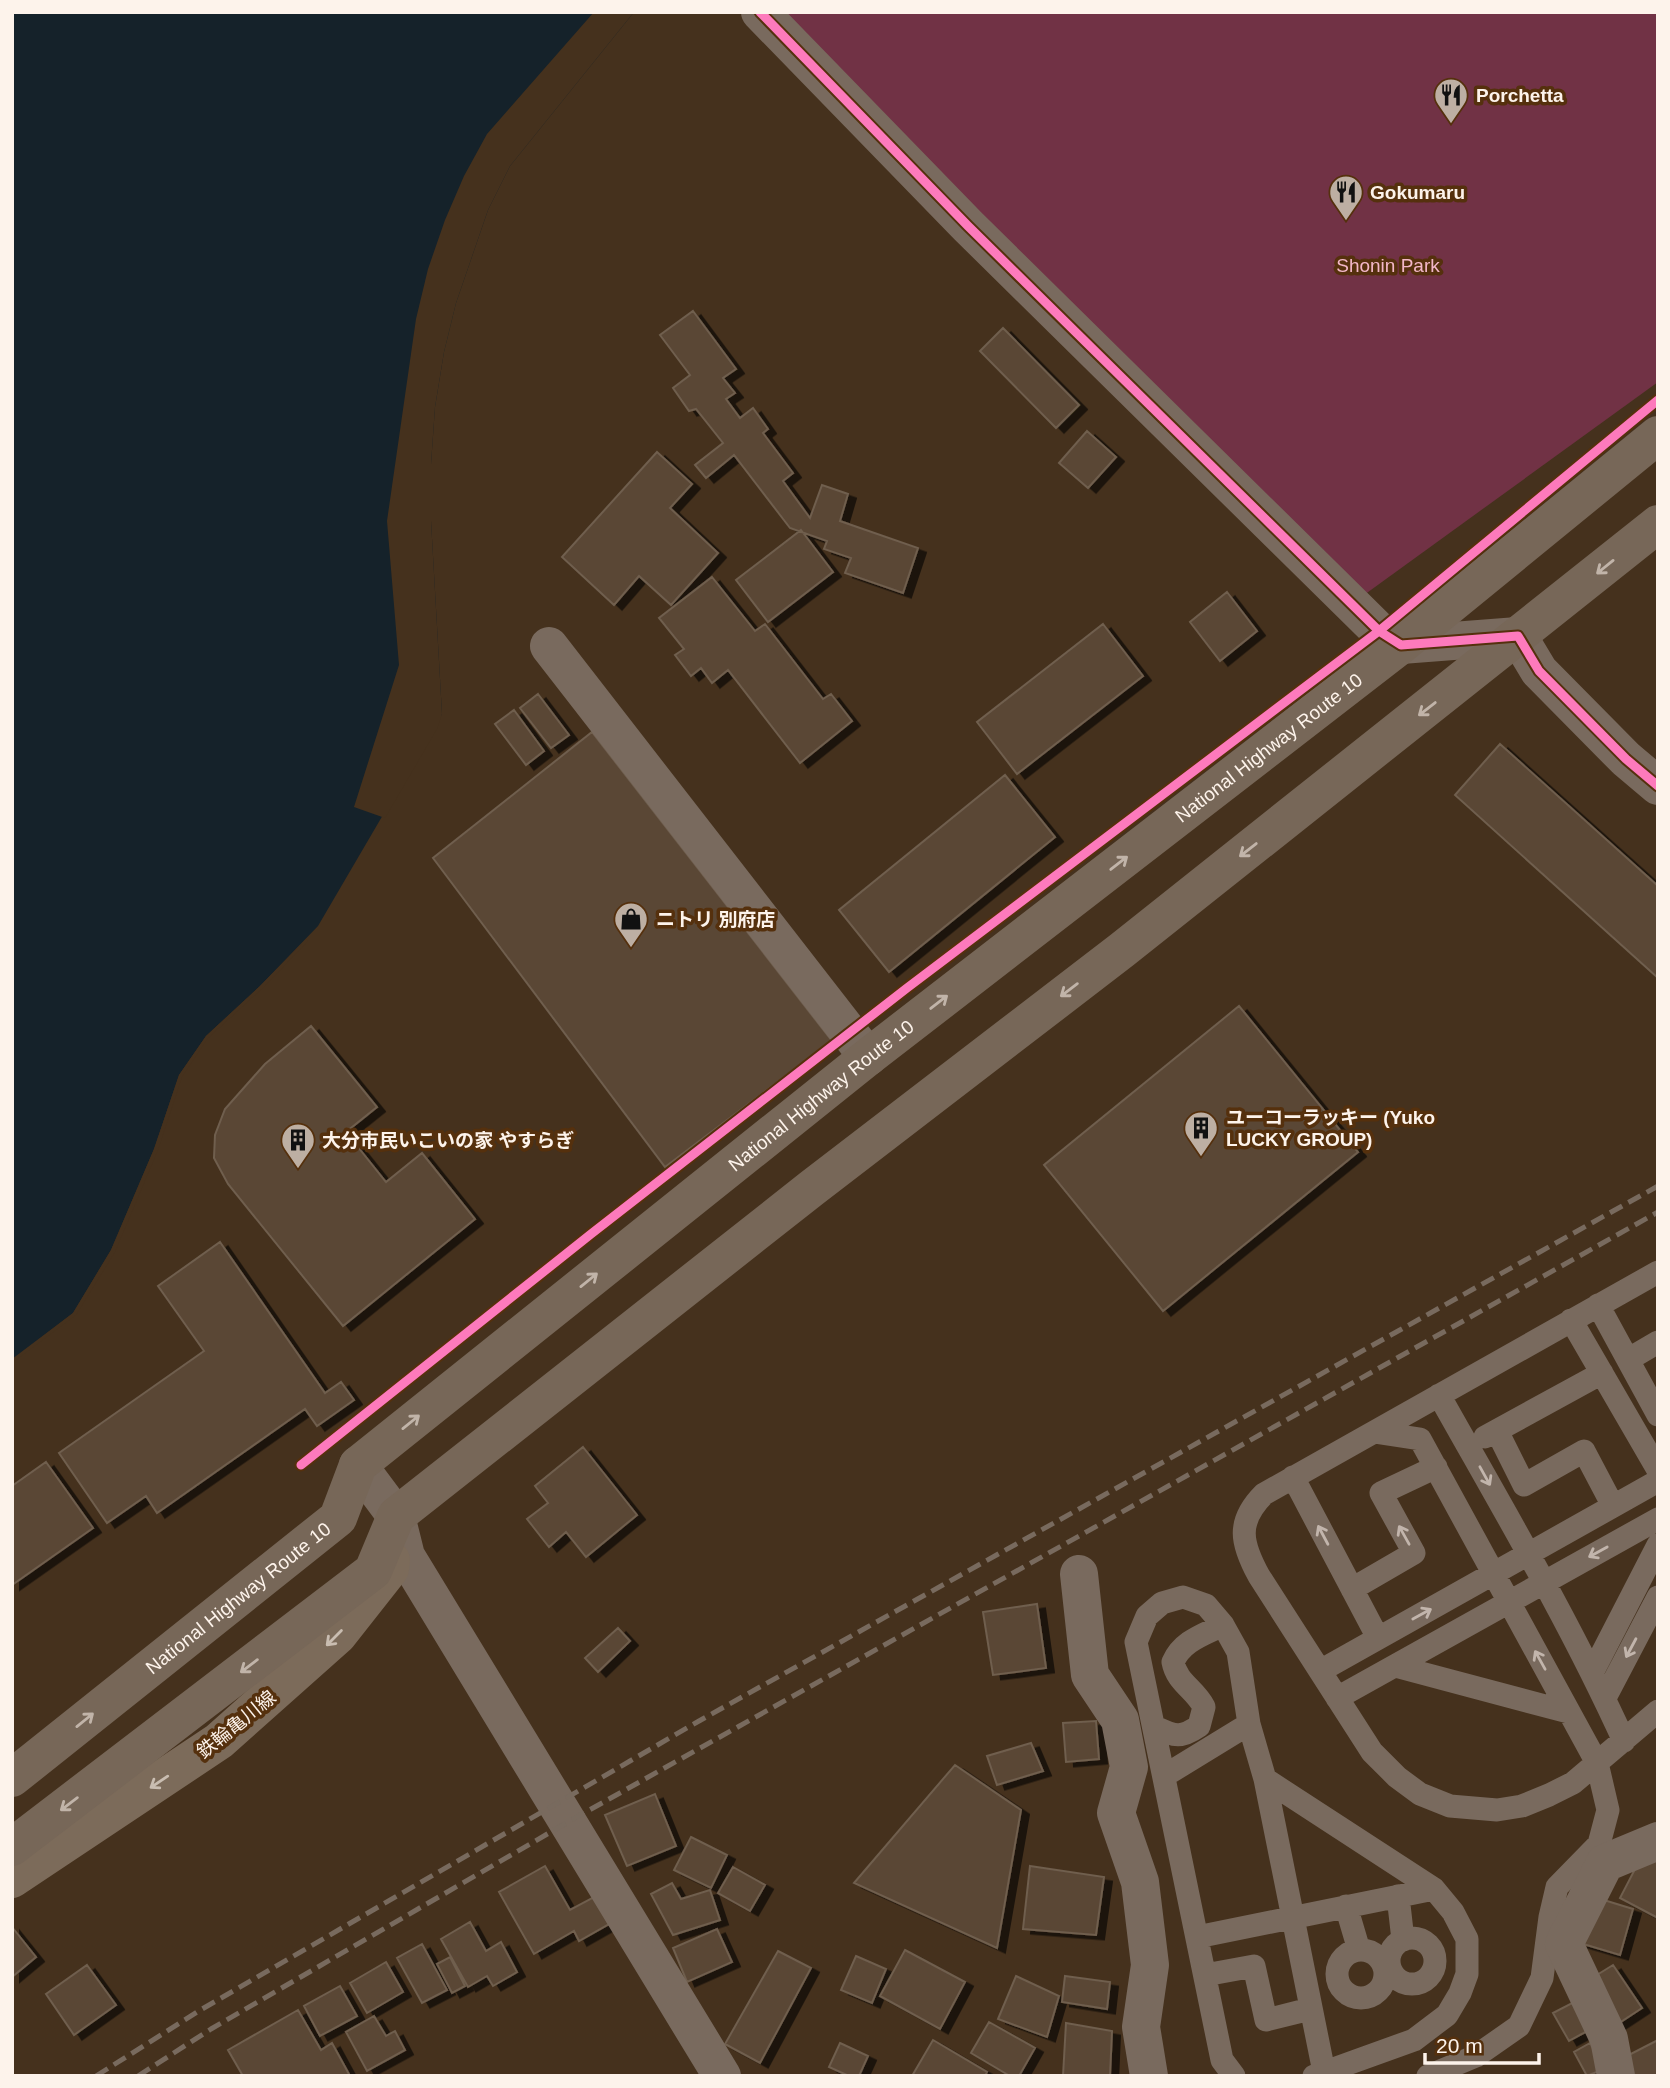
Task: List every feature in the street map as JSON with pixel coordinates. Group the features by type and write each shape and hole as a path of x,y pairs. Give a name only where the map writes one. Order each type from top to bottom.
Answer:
{"highway":[{"name":"National Highway Route 10","path":"12,1778 338,1518 358,1465 868,1057 1401,645 1658,435"},
{"path":"12,1847 373,1571 396,1516 812,1188 1122,950 1658,524"}],"main road":[{"name":"鉄輪亀川線","path":"12,1879 219,1741 338,1635 390,1569 396,1516"}],"street":[{"path":"760,12 978,236 1379,631 1401,645 1518,636 1539,671 1626,759 1658,786"},
{"path":"549,646 868,1057"},
{"path":"358,1465 396,1516 407,1556 722,2076"},
{"path":"1079,1574 1090,1675 1120,1720 1129,1767 1116,1813 1140,1882 1142,1896 1150,1965 1141,2027 1149,2076"},
{"path":"1616,2076 1609,2039 1564,1944 1605,1863 1658,1841"}],"lane":[{"path":"1658,1272 1264,1494 1249,1509 1243,1531 1247,1555 1372,1752 1397,1777 1420,1794 1450,1806 1497,1811 1522,1806 1573,1783 1658,1711"},
{"path":"1598,1305 1657,1413"},
{"path":"1571,1320 1658,1470"},
{"path":"1629,1359 1658,1342"},
{"path":"1468,1446 1602,1373"},
{"path":"1420,1439 1439,1395"},
{"path":"1439,1395 1592,1673 1624,1741"},
{"path":"1497,1431 1524,1485 1584,1451 1614,1506"},
{"path":"1374,1432 1420,1439"},
{"path":"1420,1439 1597,1763 1608,1810 1598,1844 1557,1887 1542,1978 1519,2026 1476,2056 1428,2076"},
{"path":"1352,1589 1414,1553 1381,1493 1436,1467"},
{"path":"1293,1477 1378,1638"},
{"path":"1320,1671 1658,1481"},
{"path":"1337,1698 1658,1519"},
{"path":"1592,1673 1621,1594 1658,1545"},
{"path":"1234,2076 1222,2060 1136,1642 1147,1616 1162,1603 1183,1597 1206,1605 1223,1625 1238,1652 1249,1724 1265,1779 1322,2075 1413,2040 1447,2015 1467,1974 1467,1939 1453,1912 1434,1889 1265,1779"},
{"path":"1605,1698 1658,1597"},
{"path":"1155,1727 1176,1736 1189,1733 1199,1726 1204,1707 1199,1697 1179,1679 1173,1662 1178,1650 1187,1643 1223,1625"},
{"path":"1395,1666 1568,1712"},
{"path":"1164,1776 1249,1724"},
{"path":"1197,1937 1434,1889"},
{"path":"1398,1896 1403,1940"},
{"path":"1346,1906 1359,1950"},
{"path":"1403,1940 1392,1951 1387,1968 1384,1984 1372,1995 1356,1997 1340,1985 1338,1969 1344,1957 1359,1950 1376,1956 1387,1968 1398,1979 1413,1984 1427,1978 1435,1963 1430,1948 1419,1940 1403,1940"},
{"path":"1205,1975 1254,1966 1266,2020 1310,2009"}],"green space":[{"name":"Shonin Park","path":"762,12 1658,12 1658,382 1364,595"}],"shaded area":[{"path":"12,12 634,12 510,166 488,210 456,303 435,407 431,464 431,521 442,714 318,926 260,986 206,1036 179,1075 154,1149 111,1250 73,1313 12,1360"}],"pier":[{"path":"594,12 634,12 510,166 488,210 456,303 435,407 431,464 431,521 442,714 437,729 385,818 354,807 399,665 387,521 416,319 428,269 464,176 487,134"},
{"path":"306,939 308,941 263,988 208,1038 182,1077 158,1150 115,1252 76,1315 12,1363 12,1359 73,1313 111,1250 154,1149 179,1075 206,1036"}],"building":[{"path":"693,311 736,369 723,378 735,393 726,399 740,418 753,408 768,429 763,433 793,473 783,481 810,518 822,485 848,494 840,521 918,548 903,593 845,573 851,558 824,549 827,541 790,528 734,455 706,478 695,465 723,443 696,409 689,411 673,388 690,375 660,335"},
{"path":"1003,328 1079,405 1056,428 980,351"},
{"path":"1087,431 1116,457 1088,488 1059,463"},
{"path":"657,452 692,484 670,508 718,553 671,605 639,576 614,605 562,557"},
{"path":"801,530 833,572 768,622 736,580"},
{"path":"712,577 755,631 765,624 823,699 831,694 852,721 800,763 728,670 712,683 701,668 691,676 675,655 684,649 659,618"},
{"path":"1227,592 1257,631 1220,661 1190,622"},
{"path":"1103,624 1143,676 1017,774 977,722"},
{"path":"538,694 569,735 551,748 520,708"},
{"path":"514,710 544,751 526,765 495,724"},
{"name":"ニトリ 別府店","path":"592,732 832,1041 665,1167 433,858"},
{"path":"1500,744 1658,886 1658,978 1455,795"},
{"path":"1005,775 1055,837 889,972 839,910"},
{"name":"ユーコーラッキー (Yuko LUCKY GROUP)","path":"1239,1006 1358,1152 1163,1311 1044,1165"},
{"name":"大分市民いこいの家 やすらぎ","path":"311,1026 377,1107 346,1132 386,1182 422,1153 475,1219 343,1326 228,1184 214,1158 215,1135 225,1109 265,1064"},
{"path":"220,1242 325,1393 341,1382 354,1400 317,1426 305,1409 157,1513 146,1496 107,1523 59,1453 204,1351 158,1286"},
{"path":"583,1447 637,1515 586,1557 566,1532 549,1547 527,1519 548,1503 535,1486"},
{"path":"46,1462 93,1528 12,1585 12,1486"},
{"path":"1037,1604 1046,1668 993,1675 983,1612"},
{"path":"618,1628 630,1641 598,1672 585,1658"},
{"path":"1096,1721 1099,1759 1066,1762 1063,1723"},
{"path":"1031,1743 1043,1771 997,1785 987,1756"},
{"path":"955,1765 1021,1810 997,1948 854,1883"},
{"path":"655,1794 676,1846 627,1866 605,1815"},
{"path":"691,1837 727,1855 711,1888 674,1870"},
{"path":"1647,1846 1658,1851 1658,1918 1620,1898"},
{"path":"545,1866 570,1910 594,1897 609,1924 579,1941 574,1931 534,1954 499,1892"},
{"path":"1030,1866 1104,1877 1096,1935 1023,1929"},
{"path":"733,1867 765,1885 750,1911 718,1893"},
{"path":"672,1883 681,1899 710,1890 720,1920 673,1935 651,1894"},
{"path":"1594,1897 1633,1909 1620,1955 1580,1943"},
{"path":"470,1922 486,1951 501,1942 517,1972 493,1986 487,1976 468,1987 441,1939"},
{"path":"12,1927 36,1957 12,1977"},
{"path":"717,1929 732,1962 687,1982 673,1948"},
{"path":"422,1944 447,1990 422,2003 397,1958"},
{"path":"905,1950 965,1982 940,2029 880,1996"},
{"path":"778,1951 811,1968 760,2063 725,2044"},
{"path":"856,1956 886,1969 872,2003 841,1990"},
{"path":"450,1957 465,1986 452,1993 437,1964"},
{"path":"386,1962 403,1992 367,2013 350,1983"},
{"path":"87,1965 116,2005 74,2035 46,1994"},
{"path":"1613,1965 1642,2008 1613,2027 1584,1983"},
{"path":"1016,1976 1059,1996 1047,2037 998,2019"},
{"path":"1065,1976 1110,1982 1107,2009 1062,2002"},
{"path":"340,1986 357,2016 320,2036 304,2006"},
{"path":"1576,2001 1591,2029 1569,2041 1553,2013"},
{"path":"298,2010 321,2050 332,2043 350,2076 243,2076 228,2050"},
{"path":"374,2016 386,2036 395,2031 405,2050 367,2071 346,2032"},
{"path":"989,2022 1035,2048 1019,2076 1010,2076 971,2053"},
{"path":"1066,2023 1112,2031 1110,2076 1063,2076"},
{"path":"933,2040 987,2072 985,2076 912,2076"},
{"path":"1658,2040 1658,2076 1632,2076 1623,2058"},
{"path":"840,2043 868,2056 859,2076 849,2076 829,2067"},
{"path":"1590,2043 1604,2069 1587,2076 1574,2052"}],"railway":[{"path":"96,2076 197,2012 699,1721 1658,1186"},
{"path":"138,2076 211,2029 568,1822 1658,1212"}],"cycle path":[{"path":"760,12 968,226 1379,631 1401,645 1518,636 1539,671 1626,759 1658,786"},
{"path":"301,1465 591,1234 907,988 1379,631 1658,400"}],"place":[{"name":"Porchetta","path":"1451,125"},
{"name":"Gokumaru","path":"1346,222"},
{"name":"ニトリ 別府店","path":"631,949"},
{"name":"ユーコーラッキー (Yuko LUCKY GROUP)","path":"1201,1158"},
{"name":"大分市民いこいの家 やすらぎ","path":"298,1170"}]}
